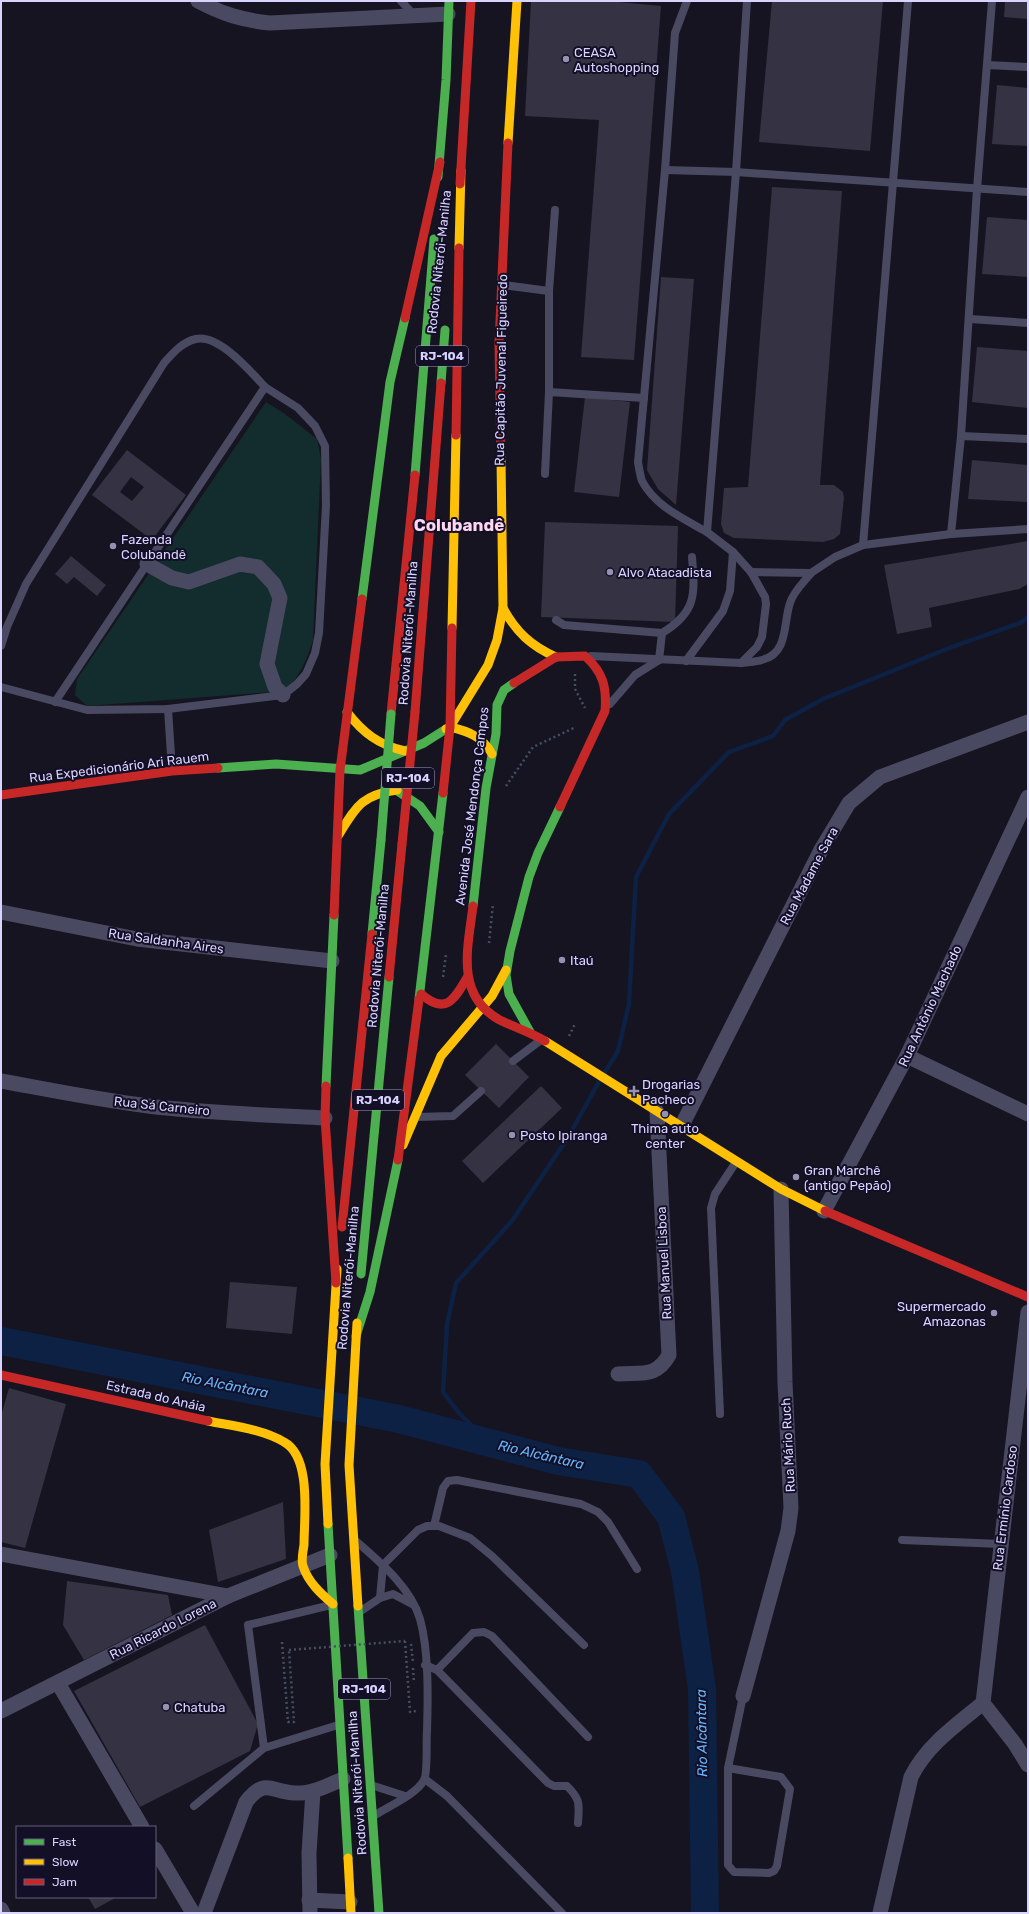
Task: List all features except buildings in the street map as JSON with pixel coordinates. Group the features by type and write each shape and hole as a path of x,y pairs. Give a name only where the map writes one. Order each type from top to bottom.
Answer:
{"main road":[{"name":"Rodovia Niterói-Manilha","path":"448,294 461,170 472,1"},
{"name":"Rua Capitão Juvenal Figueiredo","path":"450,727 488,665 496,640 503,608 499,344 508,114 517,1"},
{"name":"Rodovia Niterói-Manilha","path":"350,1908 344,1779 325,1464 336,1282 381,840 391,714 418,441 446,80 448,7"},
{"path":"336,1282 330,1221 325,1118 340,770 390,382 440,162"},
{"path":"461,170 450,727 466,731 478,737 488,746 492,754"},
{"name":"Rodovia Niterói-Manilha","path":"361,1280 415,712 446,317"},
{"path":"503,608 517,631 535,648 556,657"},
{"name":"Avenida José Mendonça Campos","path":"530,1032 509,994 506,970 524,897 538,853 605,711 606,688 604,679 601,671 585,656 556,657 531,671 504,690 497,704 496,734 486,788 469,942 468,976 473,995 483,1008 499,1018 530,1032 586,1066 781,1189 824,1211 1028,1297"},
{"path":"347,712 355,723 370,738 379,744 405,751"},
{"name":"Rua Expedicionário Ari Rauem","path":"1,795 172,771 276,764 340,770 360,770 424,743 450,727"},
{"name":"RJ-104","path":"421,994 450,727"},
{"path":"360,770 415,800 428,813 439,832"},
{"path":"337,838 364,798 381,791 397,790"},
{"path":"356,1336 370,1292 399,1153 421,994 434,1004 440,1005 450,1003 455,1000 468,976 476,982 484,984 494,982 506,970"},
{"path":"399,1153 441,1056 483,1008 500,985 506,970"},
{"name":"Rodovia Niterói-Manilha","path":"359,1296 348,1464 380,1913"},
{"name":"Estrada do Anáia","path":"1,1375 271,1436 292,1448 302,1472 305,1493 303,1566"},
{"path":"303,1566 318,1592 333,1604"}],"street":[{"path":"198,1 218,12 246,20 270,23 414,15 448,7"},
{"path":"148,564 172,578 189,582 240,564 258,567 274,584 280,598 267,664 275,687 283,695"},
{"name":"Rua Madame Sara","path":"681,1127 822,848 849,803 880,777 1028,722"},
{"name":"Rua Antônio Machado","path":"824,1211 907,1056 1028,797"},
{"name":"Rua Saldanha Aires","path":"1,912 137,939 332,961"},
{"path":"907,1056 1028,1114"},
{"name":"Rua Sá Carneiro","path":"1,1080 111,1102 199,1111 325,1118"},
{"name":"Rua Manuel Lisboa","path":"618,1374 655,1372 663,1366 669,1355 657,1112"},
{"name":"Rua Mário Ruch","path":"743,1696 788,1531 791,1508 785,1366 781,1189"},
{"name":"Rua Ermínio Cardoso","path":"982,1703 1028,1312"},
{"path":"1,1554 228,1596"},
{"name":"Rua Ricardo Lorena","path":"1,1711 228,1596 330,1556"},
{"path":"58,1683 141,1826"},
{"path":"880,1913 911,1777 915,1769 932,1747 947,1732 982,1703 1015,1744 1028,1765"},
{"path":"204,1913 246,1802 254,1791 266,1787 296,1793 313,1791 344,1779"},
{"path":"313,1791 309,1853 310,1906 350,1908"},
{"path":"156,1851 193,1913"}],"lane":[{"path":"401,1 414,15"},
{"path":"687,1 675,33 665,170 638,462 642,480 652,495 669,511 707,532 732,552 751,572 765,597 766,604 762,638 757,647 741,663"},
{"path":"707,532 736,172 747,1"},
{"path":"862,545 894,184 908,1"},
{"path":"951,534 962,436 977,189 992,1"},
{"path":"987,66 1028,67"},
{"path":"665,170 736,172 1028,192"},
{"path":"545,474 549,392 549,291 555,210"},
{"path":"502,285 549,291"},
{"path":"970,319 1028,323"},
{"path":"1,646 7,627 26,584 164,363 178,348 197,339 212,342 229,351 265,387 298,408 315,426 325,446 326,506 319,633 315,653 306,674 297,684 283,695 168,709 87,710 1,687"},
{"path":"55,702 265,387"},
{"path":"549,392 644,398"},
{"path":"962,436 1028,439"},
{"path":"585,656 741,663 763,660 772,656 779,649 784,639 789,604 792,597 811,573 835,557 862,545 951,534 1028,529"},
{"path":"686,661 723,611 730,591 732,552"},
{"path":"556,620 564,625 662,633 677,624 687,612 693,596 694,581 692,557"},
{"path":"751,572 811,573"},
{"path":"659,660 662,633"},
{"path":"605,711 635,675 659,660"},
{"path":"168,709 172,771"},
{"path":"513,1061 541,1040"},
{"path":"415,1117 454,1116 481,1091"},
{"path":"720,1414 711,1208 715,1194 737,1162"},
{"path":"434,1526 442,1488 448,1481 457,1480 581,1504 598,1512 608,1522 637,1569"},
{"path":"380,1598 383,1565 409,1537 418,1530 434,1526 451,1530 470,1538 584,1645"},
{"path":"354,1539 383,1565 400,1584 413,1604 420,1619 425,1646 427,1711 425,1779 416,1790 373,1816"},
{"path":"902,1540 1001,1544"},
{"path":"359,1612 380,1598 393,1594 413,1604"},
{"path":"264,1748 248,1625 333,1604"},
{"path":"437,1670 473,1633 484,1632 492,1636 588,1737"},
{"path":"425,1665 437,1670 545,1781 554,1786 567,1786 571,1790 579,1801 578,1823"},
{"path":"728,1768 781,1777 790,1789 777,1866 769,1873 734,1872 728,1865 728,1768 743,1696"},
{"path":"194,1806 264,1748 340,1724"},
{"path":"425,1779 447,1796 562,1913"},
{"path":"371,1785 405,1796"}],"path":[{"path":"575,668 575,689 586,708 584,713"},
{"path":"505,793 506,785 534,747 576,727 579,722"},
{"path":"489,943 494,898"},
{"path":"282,1642 288,1722 294,1722 289,1650 405,1641 410,1712 416,1711 416,1704"},
{"path":"411,1642 414,1688"}],"green space":[{"path":"266,402 285,414 317,439 321,459 313,640 299,674 285,691 87,706 75,695 77,679"}],"waterway":[{"path":"605,1072 618,1051 629,1004 636,877 669,814 729,752 773,736 785,720 823,699 949,648 1020,623 1028,618"},
{"path":"487,1441 459,1413 443,1392 447,1324 456,1283 512,1221 567,1139 600,1080"},
{"name":"Rio Alcântara","path":"1,1341 399,1419 558,1461 639,1474 671,1517 685,1571 702,1689 705,1913"}],"traffic: fast":[{"path":"438,177 446,80 449,1"},
{"path":"415,475 434,239"},
{"path":"362,599 390,382 405,318"},
{"path":"441,383 445,330"},
{"path":"473,906 486,788 496,734 497,705 504,690 514,683"},
{"path":"381,840 391,714"},
{"path":"218,768 276,764 360,770 424,743 446,729"},
{"path":"393,788 420,806 439,832"},
{"path":"419,999 443,793"},
{"path":"530,1032 509,994 506,975 510,951 529,877 538,853 560,807"},
{"path":"372,934 381,840"},
{"path":"326,1086 334,915"},
{"path":"361,1274 389,977"},
{"path":"356,1336 370,1292 398,1160"},
{"path":"328,1524 348,1858"},
{"path":"358,1606 379,1913"}],"traffic: slow":[{"path":"508,143 517,1"},
{"path":"459,248 461,170"},
{"path":"452,628 456,435"},
{"path":"446,729 450,727 488,665 497,640 503,608 501,458"},
{"path":"503,608 513,624 525,637 539,648 556,657"},
{"path":"347,712 359,726 379,742 405,751"},
{"path":"450,727 469,733 480,739 492,754"},
{"path":"338,836 355,810 367,799 375,795 397,790"},
{"path":"403,1145 441,1056 492,996 506,970"},
{"path":"545,1041 781,1189 825,1211"},
{"path":"328,1524 325,1464 337,1269"},
{"path":"357,1323 349,1465 358,1606"},
{"path":"208,1421 247,1428 266,1434 284,1442 293,1450 299,1461 303,1474 305,1520 302,1564 308,1577 320,1592 333,1604"},
{"path":"348,1858 351,1913"}],"traffic: jam":[{"path":"460,184 471,1"},
{"path":"501,458 499,344 508,143"},
{"path":"405,318 440,162"},
{"path":"456,435 459,248"},
{"path":"415,712 441,383"},
{"path":"391,714 415,475"},
{"path":"334,915 340,770 362,599"},
{"path":"443,793 450,727 452,628"},
{"path":"514,683 556,657 585,656 600,674 604,687 605,711 560,807"},
{"path":"402,844 415,712"},
{"path":"1,795 172,771 218,768"},
{"path":"389,977 402,844"},
{"path":"473,906 467,953 470,983 475,997 484,1009 498,1019 545,1041"},
{"path":"342,1227 372,934"},
{"path":"421,994 437,1004 449,1002 459,992 468,976"},
{"path":"398,1160 419,999"},
{"path":"326,1086 325,1118 336,1283"},
{"path":"825,1211 1028,1297"},
{"path":"1,1375 208,1421"}],"place":[{"name":"CEASA Autoshopping","path":"566,59"},
{"name":"Fazenda Colubandê","path":"113,546"},
{"name":"Alvo Atacadista","path":"610,572"},
{"name":"Itaú","path":"562,960"},
{"name":"Drogarias Pacheco","path":"634,1091"},
{"name":"Thima auto center","path":"665,1114"},
{"name":"Posto Ipiranga","path":"512,1135"},
{"name":"Gran Marchê (antigo Pepão)","path":"796,1177"},
{"name":"Supermercado Amazonas","path":"994,1313"},
{"name":"Chatuba","path":"166,1707"}],"district":[{"name":"Colubandê","path":"459,525"}]}
